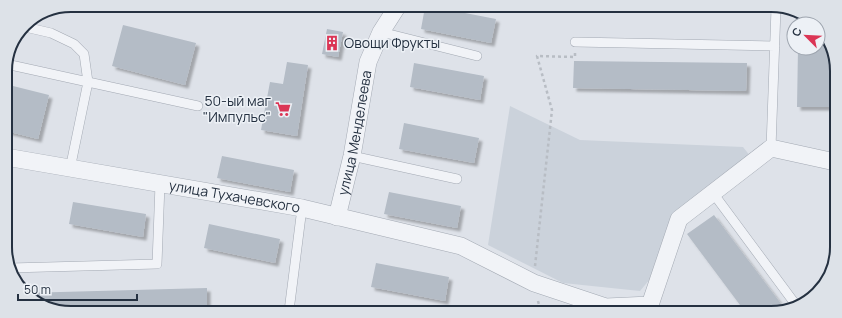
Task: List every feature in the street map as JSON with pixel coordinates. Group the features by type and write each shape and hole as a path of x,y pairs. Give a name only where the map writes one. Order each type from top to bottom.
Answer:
{"street":[{"name":"улица Менделеева","path":"337,217 352,156 368,62 381,32 394,12"},
{"path":"641,306 650,305 679,219 771,148 830,161"},
{"name":"улица Тухачевского","path":"12,158 302,208 461,246 534,283 595,306"}],"lane":[{"path":"771,148 776,12"},
{"path":"31,28 51,33 74,44 84,54 88,82 70,169"},
{"path":"381,32 477,56"},
{"path":"575,42 775,46"},
{"path":"12,65 198,106"},
{"path":"352,156 457,179"},
{"path":"16,268 157,264 160,184"},
{"path":"714,193 793,301"},
{"path":"290,306 302,208"}],"path":[{"path":"540,306 534,283 552,110 537,56 575,57 575,42"}],"shaded area":[{"path":"510,106 580,140 743,147 755,162 667,230 660,267 640,291 563,283 488,245"}],"building":[{"path":"424,12 460,12 496,19 491,43 421,29"},
{"path":"123,25 196,43 185,85 112,66"},
{"name":"Овощи Фрукты","path":"327,29 343,32 338,57 322,54"},
{"path":"826,48 830,71 830,107 797,107 798,56 826,56"},
{"path":"574,61 747,63 746,91 573,88"},
{"name":"50-ый маг \"Импульс\"","path":"287,62 308,65 297,136 261,130 270,82 283,84"},
{"path":"414,63 484,76 480,100 410,87"},
{"path":"12,86 49,95 38,139 12,132"},
{"path":"404,123 479,138 474,163 399,149"},
{"path":"222,156 294,170 290,192 217,178"},
{"path":"389,192 461,206 457,228 384,214"},
{"path":"73,202 146,214 143,237 69,224"},
{"path":"714,215 782,305 741,306 687,234"},
{"path":"209,224 280,239 275,263 204,248"},
{"path":"376,263 449,277 445,301 371,287"},
{"path":"207,288 207,306 71,306 52,303 34,293"}],"place":[{"name":"Овощи Фрукты","path":"332,43"},
{"name":"50-ый маг \"Импульс\"","path":"283,109"}]}
